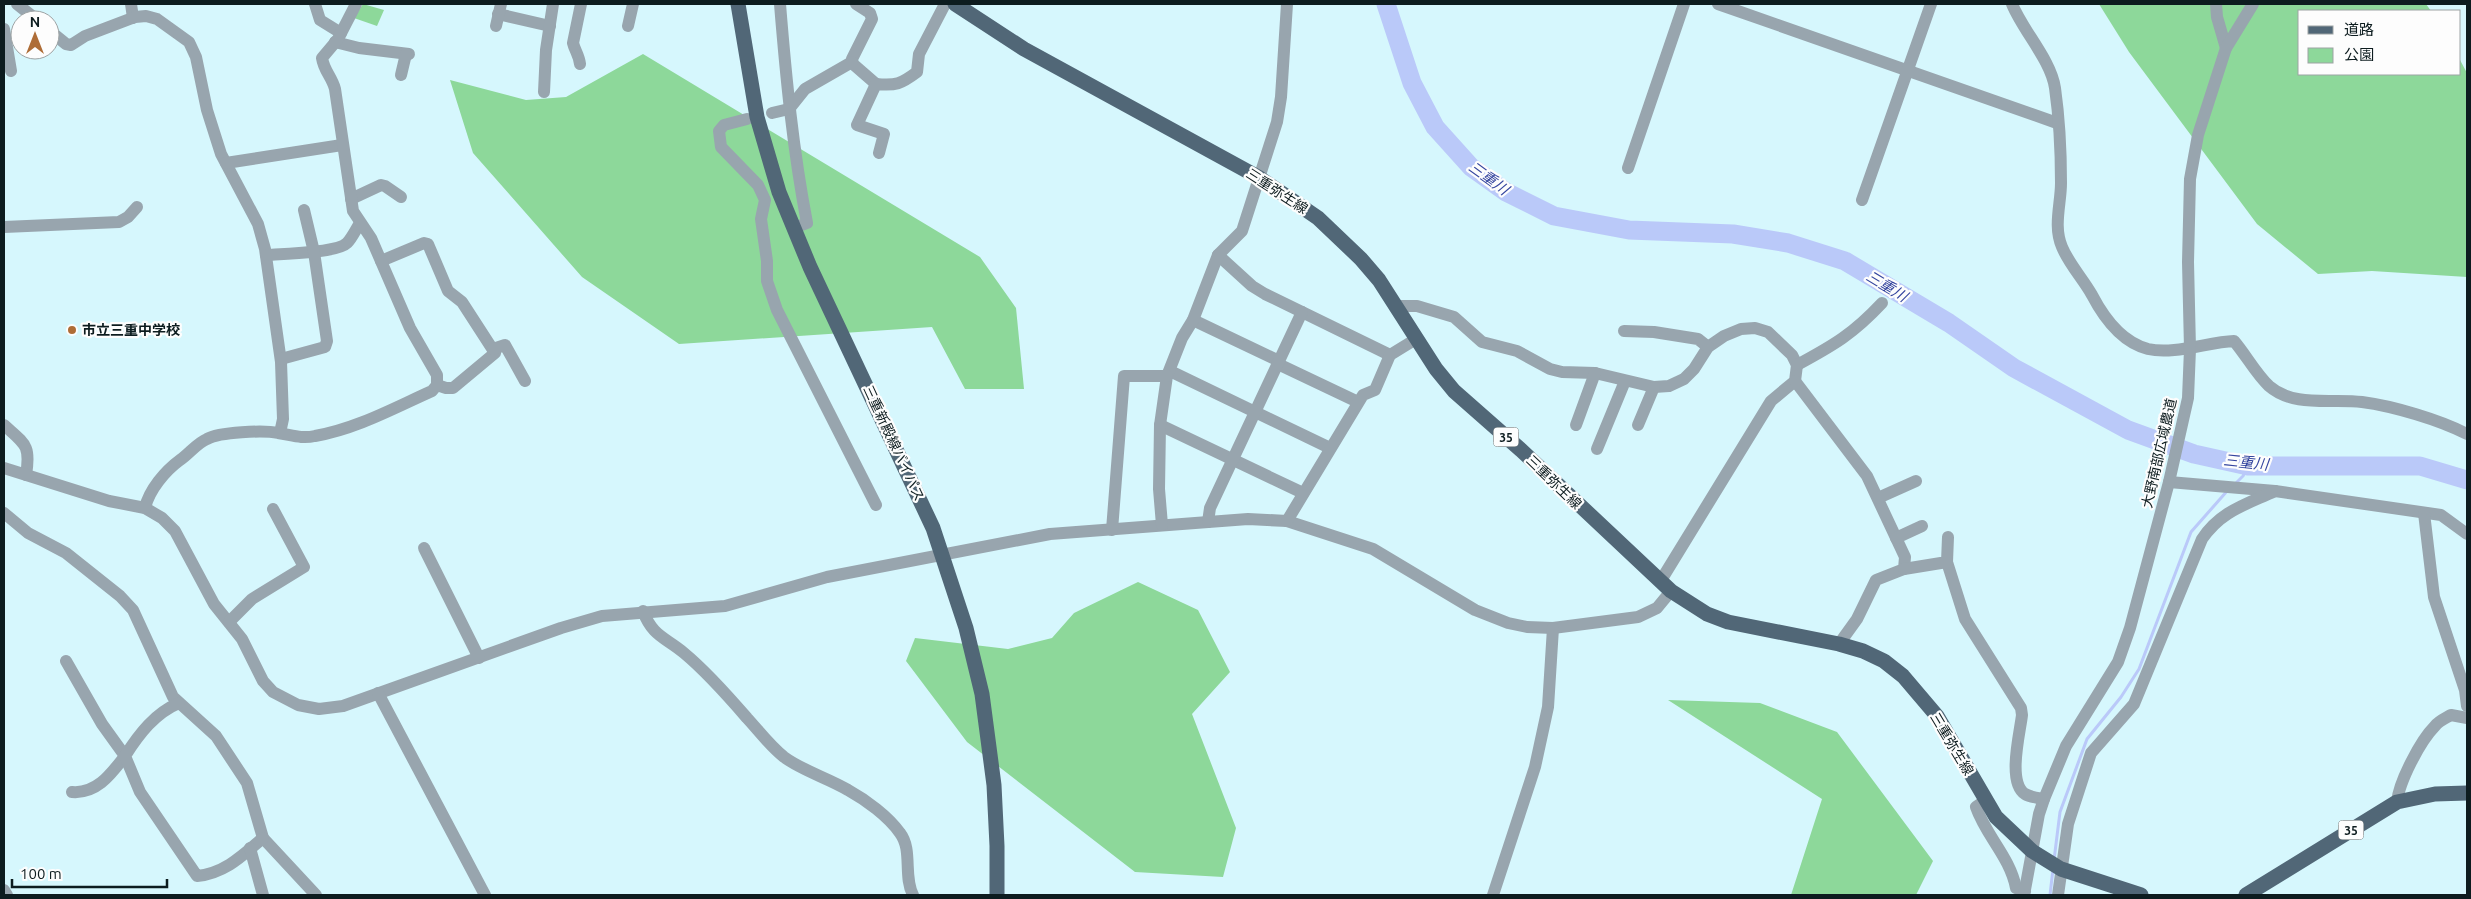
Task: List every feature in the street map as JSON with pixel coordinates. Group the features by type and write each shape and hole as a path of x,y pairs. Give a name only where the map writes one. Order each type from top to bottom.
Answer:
{"main road":[{"name":"三重新殿線バイパス","path":"738,4 757,118 770,164 794,228 929,519 943,554 966,628 982,694 994,785 997,895"},
{"name":"三重弥生線","path":"954,4 971,9 1024,50 1258,177 1318,218 1361,259 1379,280 1436,369 1454,391 1521,450 1665,587 1707,614 1728,622 1839,644 1863,651 1884,661 1904,676 1937,716 1996,817 2032,851 2056,866 2141,895"},
{"name":"35","path":"2248,895 2397,802 2435,794 2467,793"}],"street":[{"path":"131,4 132,18"},
{"path":"316,4 320,20 338,37 359,48 407,54 401,75"},
{"path":"145,508 157,484 172,466 206,439 218,435 280,433 299,438 349,428 432,391 437,385 437,375 410,328 371,238 353,211 335,88 333,79 324,70 322,58 338,37 356,4"},
{"path":"544,92 546,50 553,4"},
{"path":"580,64 579,54 573,44 581,4"},
{"path":"628,26 633,4"},
{"path":"780,4 789,109 807,223 794,228"},
{"path":"772,113 789,109 805,89 852,62 872,19 870,13 856,4"},
{"path":"852,62 876,84 894,86 905,81 917,72 919,54 945,4"},
{"path":"1162,525 1159,489 1160,424 1169,374 1182,338 1194,320 1218,255 1242,231 1277,122 1281,97 1287,4"},
{"path":"1628,168 1684,4"},
{"path":"1718,4 2057,123"},
{"path":"1862,200 1931,4"},
{"path":"2012,4 2028,36 2047,63 2055,87 2061,183 2057,219 2062,246 2105,319 2123,336 2148,349 2190,349 2219,341 2234,341 2269,386 2286,396 2306,400 2362,402 2446,423 2467,434"},
{"path":"2216,4 2216,17 2226,48"},
{"name":"大野南部広域農道","path":"2025,893 2044,799 2066,746 2118,662 2130,628 2170,477 2188,398 2190,349 2188,262 2190,178 2198,135 2226,48 2253,4"},
{"path":"498,14 550,26"},
{"path":"60,39 66,44 72,45 85,36 132,18 146,16 157,19 189,42 196,57 207,110 226,163 258,224 266,256 281,360 283,419 280,433"},
{"path":"4,29 11,71"},
{"path":"876,84 857,124 884,134 879,153"},
{"path":"747,119 724,124 719,131 721,147 758,185 765,200 760,219 767,261 767,281 777,310 876,505"},
{"path":"226,163 342,145"},
{"path":"352,199 381,186 385,186 401,197"},
{"path":"4,227 119,222 128,217 137,207"},
{"path":"281,360 325,347 327,341 314,252 304,210"},
{"path":"266,256 314,252 342,246 347,243 360,223"},
{"path":"382,261 424,243 428,244 448,291 462,302 496,353 453,388 437,385"},
{"path":"1218,255 1252,286 1390,355"},
{"path":"1797,365 1843,340 1860,327 1882,303"},
{"path":"4,468 109,501 145,508 162,518 175,531 214,604 242,639 263,681 273,692 298,705 319,709 343,706 602,616 643,612 687,611 725,606 827,576 1050,534 1162,525 1248,519 1287,521 1373,549 1475,610 1527,627 1553,628 1648,614 1657,608 1665,587 1771,401 1795,381 1797,365 1792,356 1768,332 1755,328 1741,329 1724,336 1708,347 1694,369 1684,379 1669,386 1654,387 1595,373 1550,369 1517,351 1482,342 1454,317 1417,306 1396,306"},
{"path":"1208,522 1210,508 1302,312"},
{"path":"1194,320 1358,402"},
{"path":"1624,331 1654,332 1698,339 1708,347"},
{"path":"1287,521 1358,402 1364,395 1375,390 1390,355 1416,339"},
{"path":"493,350 505,345 525,381"},
{"path":"1576,425 1595,373"},
{"path":"1112,530 1124,376 1169,374 1330,448"},
{"path":"1597,450 1625,381"},
{"path":"1795,381 1867,476 1905,557 1904,569"},
{"path":"1638,425 1654,387"},
{"path":"1160,424 1303,493"},
{"path":"4,425 25,444 29,458 26,475"},
{"path":"2170,477 2213,486 2275,491 2441,515 2467,534"},
{"path":"1878,498 1916,482"},
{"path":"2058,895 2056,866 2091,753 2134,704 2202,539 2213,524 2226,513 2275,491"},
{"path":"229,622 252,599 304,567 273,509"},
{"path":"4,512 28,533 66,553 120,596 133,610 173,697 216,736 247,782 262,838 316,895"},
{"path":"2424,513 2434,597 2465,690 2467,706"},
{"path":"1896,538 1922,526"},
{"path":"1948,537 1947,562 1965,619 2021,708 2015,773 2019,786 2024,793 2044,799"},
{"path":"424,548 479,658"},
{"path":"1839,644 1857,619 1876,580 1882,576 1904,569 1947,562"},
{"path":"643,612 648,624 657,635 683,652 702,669 784,757 848,790 892,824 902,835 906,849 906,871 909,888 913,895"},
{"path":"1493,895 1535,767 1548,708 1553,628"},
{"path":"66,661 102,724 125,756 140,792 197,876 212,874 228,867 262,838"},
{"path":"378,693 485,895"},
{"path":"72,792 88,790 105,781 137,737 164,709 179,703"},
{"path":"2397,802 2402,783 2421,745 2435,725 2451,715 2467,718"},
{"path":"1986,800 1976,807 1982,824 2010,866 2016,888 2025,893"},
{"path":"250,848 262,895"},
{"path":"4,890 7,895"}],"green space":[{"path":"363,4 384,10 377,26 354,18"},
{"path":"2099,4 2426,4 2430,10 2298,10 2298,75 2461,75 2461,62 2467,73 2467,277 2372,271 2318,274 2257,224 2129,52"},
{"path":"643,54 980,257 1016,308 1024,389 965,389 932,327 679,344 582,277 473,153 450,80 526,100 566,97"},
{"path":"1138,582 1198,610 1230,672 1192,714 1236,828 1223,877 1135,872 967,742 906,661 915,638 1008,649 1052,638 1074,613"},
{"path":"1668,700 1760,703 1837,732 1933,861 1916,895 1791,895 1822,799"}],"waterway":[{"name":"三重川","path":"1386,4 1412,83 1435,127 1471,167 1506,192 1554,216 1629,230 1733,234 1788,243 1845,261 1949,323 2014,368 2128,430 2194,454 2248,466 2420,466 2467,480"},
{"path":"2235,484 2243,476 2248,466"},
{"path":"2054,860 2060,812 2087,739 2121,697 2139,669 2191,532 2228,490"},
{"path":"2050,895 2053,869"}],"place":[{"name":"市立三重中学校","path":"72,330"}]}
